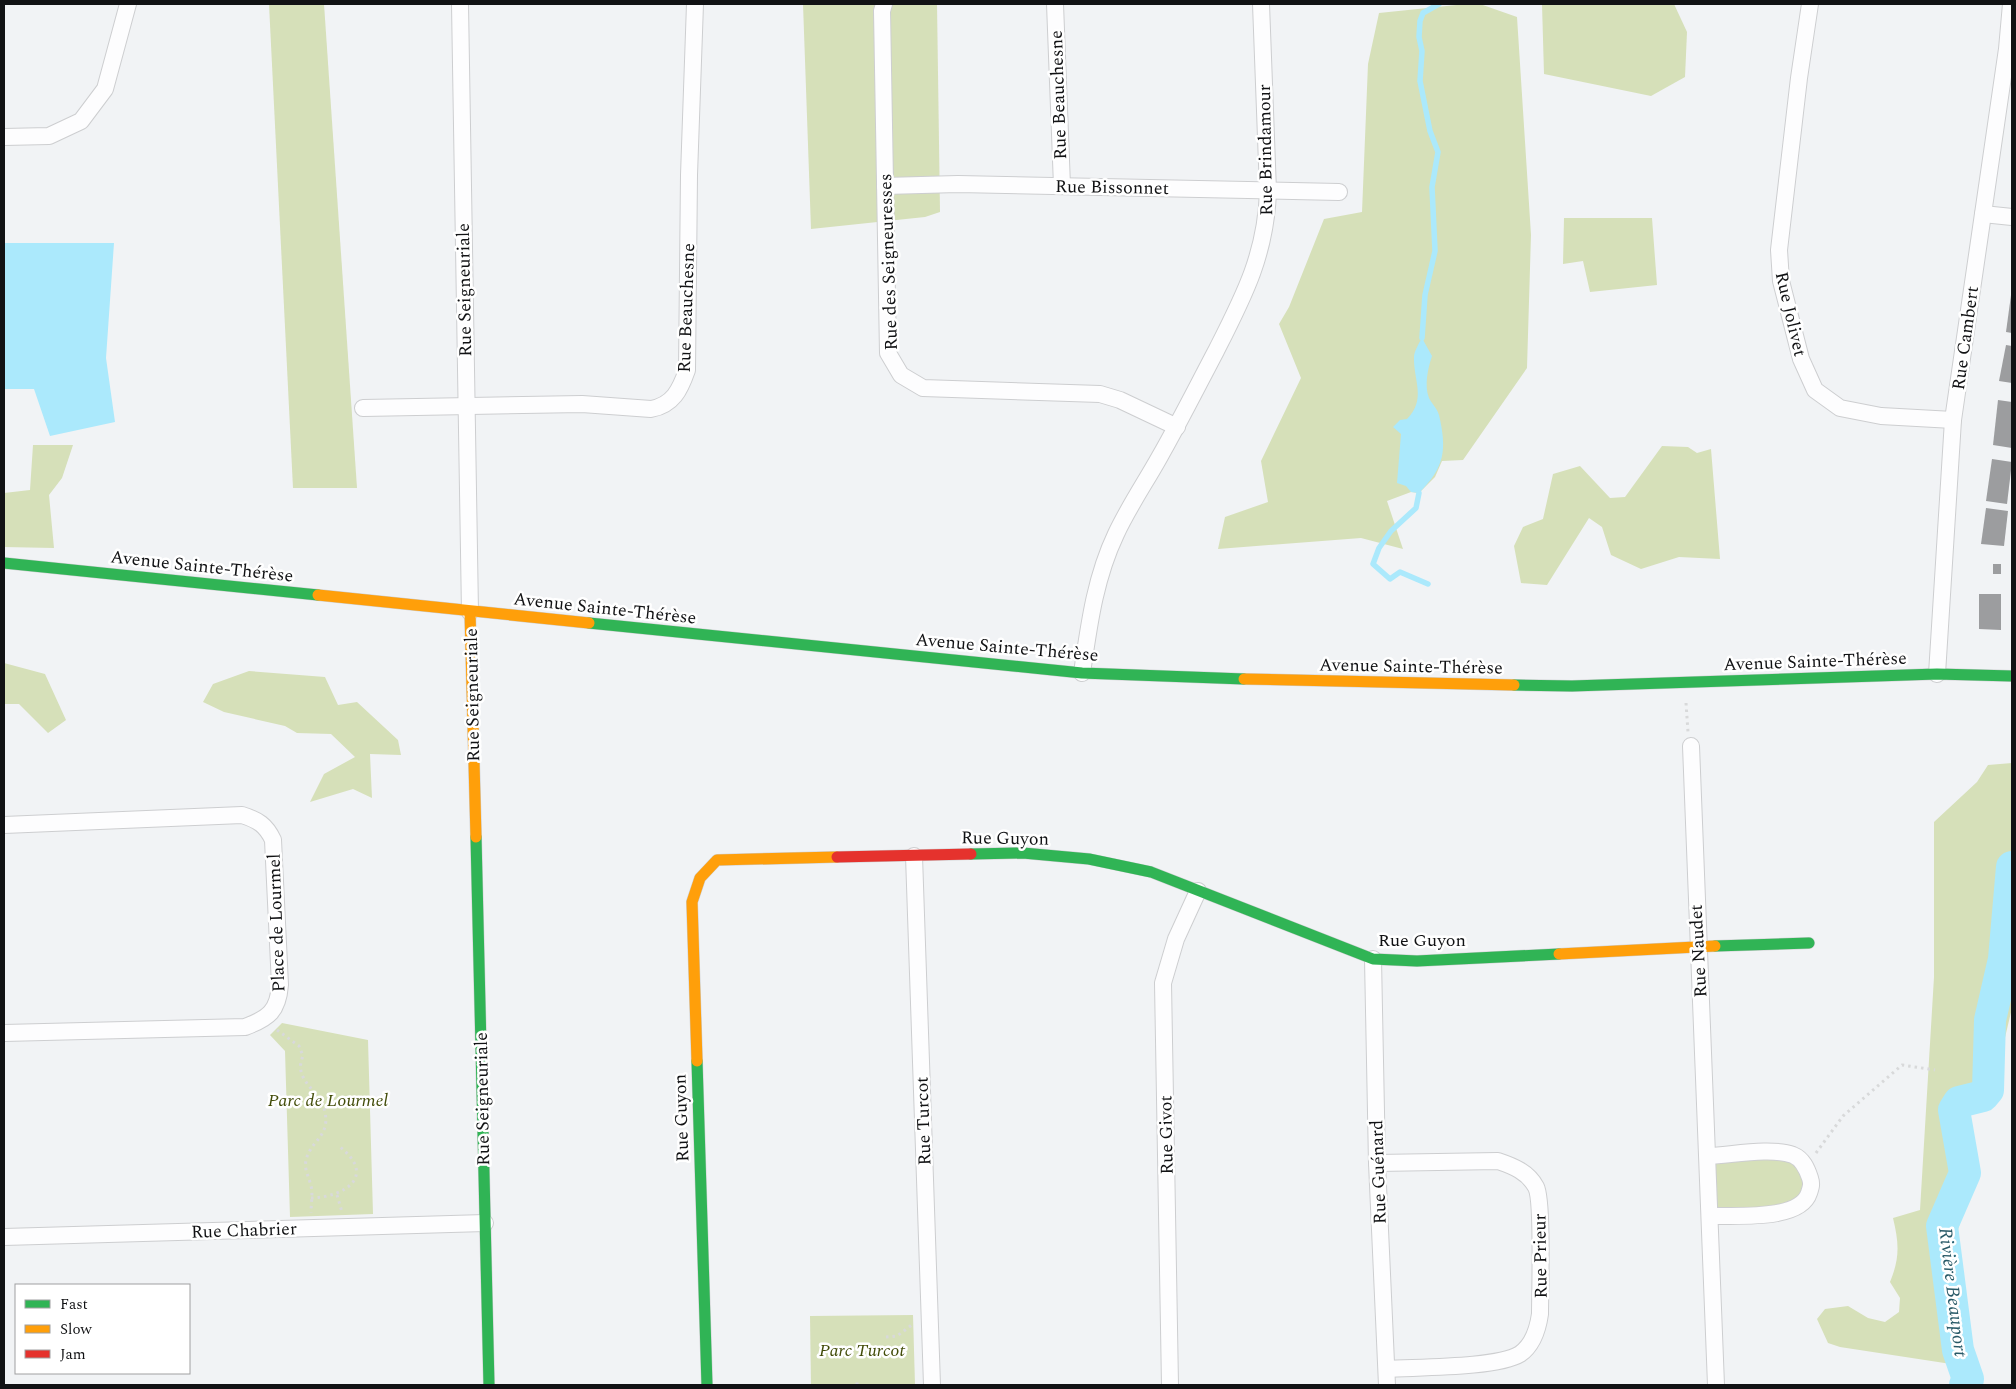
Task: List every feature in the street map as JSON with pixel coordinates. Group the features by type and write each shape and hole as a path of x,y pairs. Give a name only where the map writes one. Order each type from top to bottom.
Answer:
{"street":[{"path":"4,137 49,136 81,121 105,89 128,4"},
{"name":"Rue Seigneuriale","path":"460,4 470,612 489,1385"},
{"name":"Rue Beauchesne","path":"363,408 582,404 651,409 662,407 671,402 681,388 686,370 689,175 695,4"},
{"name":"Rue des Seigneuresses","path":"884,4 882,11 888,353 901,376 923,388 1100,394 1120,400 1177,427"},
{"name":"Rue Beauchesne","path":"1055,4 1062,186"},
{"name":"Rue Brindamour","path":"1082,673 1092,602 1101,570 1116,533 1177,427 1235,315 1250,280 1267,221 1268,191 1261,4"},
{"name":"Rue Jolivet","path":"1810,4 1799,78 1779,250 1781,281 1801,360 1815,390 1840,408 1880,416 1953,420"},
{"name":"Rue Cambert","path":"1937,674 1953,420 2007,49 2011,4"},
{"name":"Rue Bissonnet","path":"885,186 958,184 1339,192"},
{"path":"1983,214 2012,217"},
{"name":"Avenue Sainte-Thérèse","path":"4,563 1082,673 1403,684 1572,686 1937,674 2012,676"},
{"name":"Rue Naudet","path":"1691,746 1697,947 1709,1156 1716,1385"},
{"name":"Place de Lourmel","path":"4,825 242,815 257,819 267,827 273,840 280,985 279,1000 264,1020"},
{"name":"Rue Guyon","path":"707,1385 692,902 695,883 704,870 717,860 1023,853 1089,858 1151,872 1373,959 1417,961 1697,947 1809,944"},
{"name":"Rue Turcot","path":"914,856 932,1385"},
{"name":"Rue Givot","path":"1170,1385 1163,983 1176,939 1198,891"},
{"name":"Rue Guénard","path":"1373,959 1377,1163 1387,1377"},
{"path":"4,1033 245,1027 264,1020"},
{"path":"1709,1156 1772,1152 1794,1155 1807,1166 1812,1183 1807,1200 1793,1210 1775,1214 1711,1216"},
{"name":"Rue Prieur","path":"1377,1163 1498,1161 1517,1168 1527,1177 1536,1187 1539,1206 1540,1314 1538,1329 1531,1342 1521,1353 1502,1362 1387,1377"},
{"name":"Rue Chabrier","path":"4,1237 485,1223"}],"path":[{"path":"1686,683 1685,716 1691,746"},
{"path":"264,1020 299,1046 303,1056 299,1064 300,1074 312,1092 321,1100 326,1113 325,1133 306,1160 306,1174 311,1185 312,1228"},
{"path":"1807,1166 1843,1116 1902,1065 1935,1070"},
{"path":"311,1198 337,1195 347,1189 354,1181 356,1166 350,1155 340,1147"},
{"path":"886,1337 897,1336 930,1312"},
{"path":"857,1380 857,1385"}],"green space":[{"path":"269,4 324,4 357,488 293,488"},
{"path":"803,4 937,4 940,212 925,217 811,229"},
{"path":"1480,4 1517,17 1531,235 1527,368 1463,460 1442,461 1435,477 1419,493 1411,492 1387,501 1403,549 1361,538 1218,549 1225,517 1268,502 1261,461 1301,378 1279,324 1289,307 1324,219 1362,212 1368,64 1379,13"},
{"path":"1542,4 1674,4 1687,32 1685,77 1651,96 1544,74"},
{"path":"1564,218 1652,218 1657,285 1590,292 1583,261 1563,264"},
{"path":"33,445 73,445 62,478 49,495 54,548 4,547 4,493 30,490"},
{"path":"1662,446 1688,447 1697,453 1711,449 1720,559 1679,557 1641,569 1611,555 1602,527 1589,518 1547,585 1521,583 1514,546 1523,527 1543,519 1553,474 1580,466 1610,498 1625,497"},
{"path":"4,663 45,674 66,720 48,733 19,704 4,704"},
{"path":"249,671 325,677 338,705 357,702 398,740 401,755 370,754 372,798 353,789 310,802 324,774 355,757 331,734 297,733 285,726 224,712 203,702 213,684"},
{"path":"2012,763 2012,1008 1993,1088 1962,1125 1975,1175 1955,1239 1958,1350 1951,1364 1840,1347 1828,1343 1817,1319 1825,1309 1848,1306 1868,1318 1885,1322 1899,1312 1900,1298 1890,1282 1896,1265 1898,1250 1893,1218 1920,1210 1934,977 1934,822 1977,782 1988,765"},
{"name":"Parc de Lourmel","path":"282,1023 368,1040 373,1214 290,1217 285,1051 270,1035"},
{"path":"1772,1152 1807,1166 1807,1200 1711,1216 1709,1156"},
{"name":"Parc Turcot","path":"913,1315 915,1385 811,1385 810,1316"}],"water":[{"path":"4,243 114,243 106,358 115,422 50,436 34,389 4,389"},
{"path":"1422,338 1432,356 1428,371 1427,388 1429,398 1439,415 1442,427 1443,448 1439,466 1428,484 1419,493 1411,492 1406,486 1397,483 1401,434 1393,427 1400,420 1407,419 1413,412 1416,404 1418,389 1414,356"}],"building":[{"path":"2012,295 2012,333 2006,332"},
{"path":"2006,345 2012,346 2012,383 1999,381"},
{"path":"1998,400 2012,402 2012,448 1993,445"},
{"path":"1992,459 2012,462 2007,504 1986,501"},
{"path":"1986,508 2008,511 2004,546 1981,544"},
{"path":"1993,564 2001,564 2001,574 1993,574"},
{"path":"1979,594 2001,594 2001,630 1979,629"}],"waterway":[{"path":"1422,338 1425,295 1435,251 1432,187 1438,152 1430,131 1420,81 1422,51 1419,37 1420,21 1423,13 1439,4"},
{"path":"1419,493 1416,508 1391,531 1379,548 1373,564 1390,579 1400,572 1428,584"},
{"name":"Rivière Beauport","path":"1965,1385 1968,1379 1958,1350 1942,1226 1965,1173 1954,1110 1959,1102 1983,1096 1988,1090 1990,1020 2004,959 2012,867"}],"traffic: fast":[{"path":"4,563 318,595"},
{"path":"589,623 1082,673 1244,679"},
{"path":"1514,685 1572,686 1937,674 2012,676"},
{"path":"476,837 489,1385"},
{"path":"971,854 1023,853 1089,859 1151,872 1373,959 1417,961 1559,954"},
{"path":"1715,946 1809,943"},
{"path":"697,1061 707,1385"}],"traffic: slow":[{"path":"318,595 589,623"},
{"path":"470,612 476,837"},
{"path":"1244,679 1514,685"},
{"path":"697,1061 692,902 700,878 717,860 837,857"},
{"path":"1559,954 1715,946"}],"traffic: jam":[{"path":"837,857 971,854"}]}
